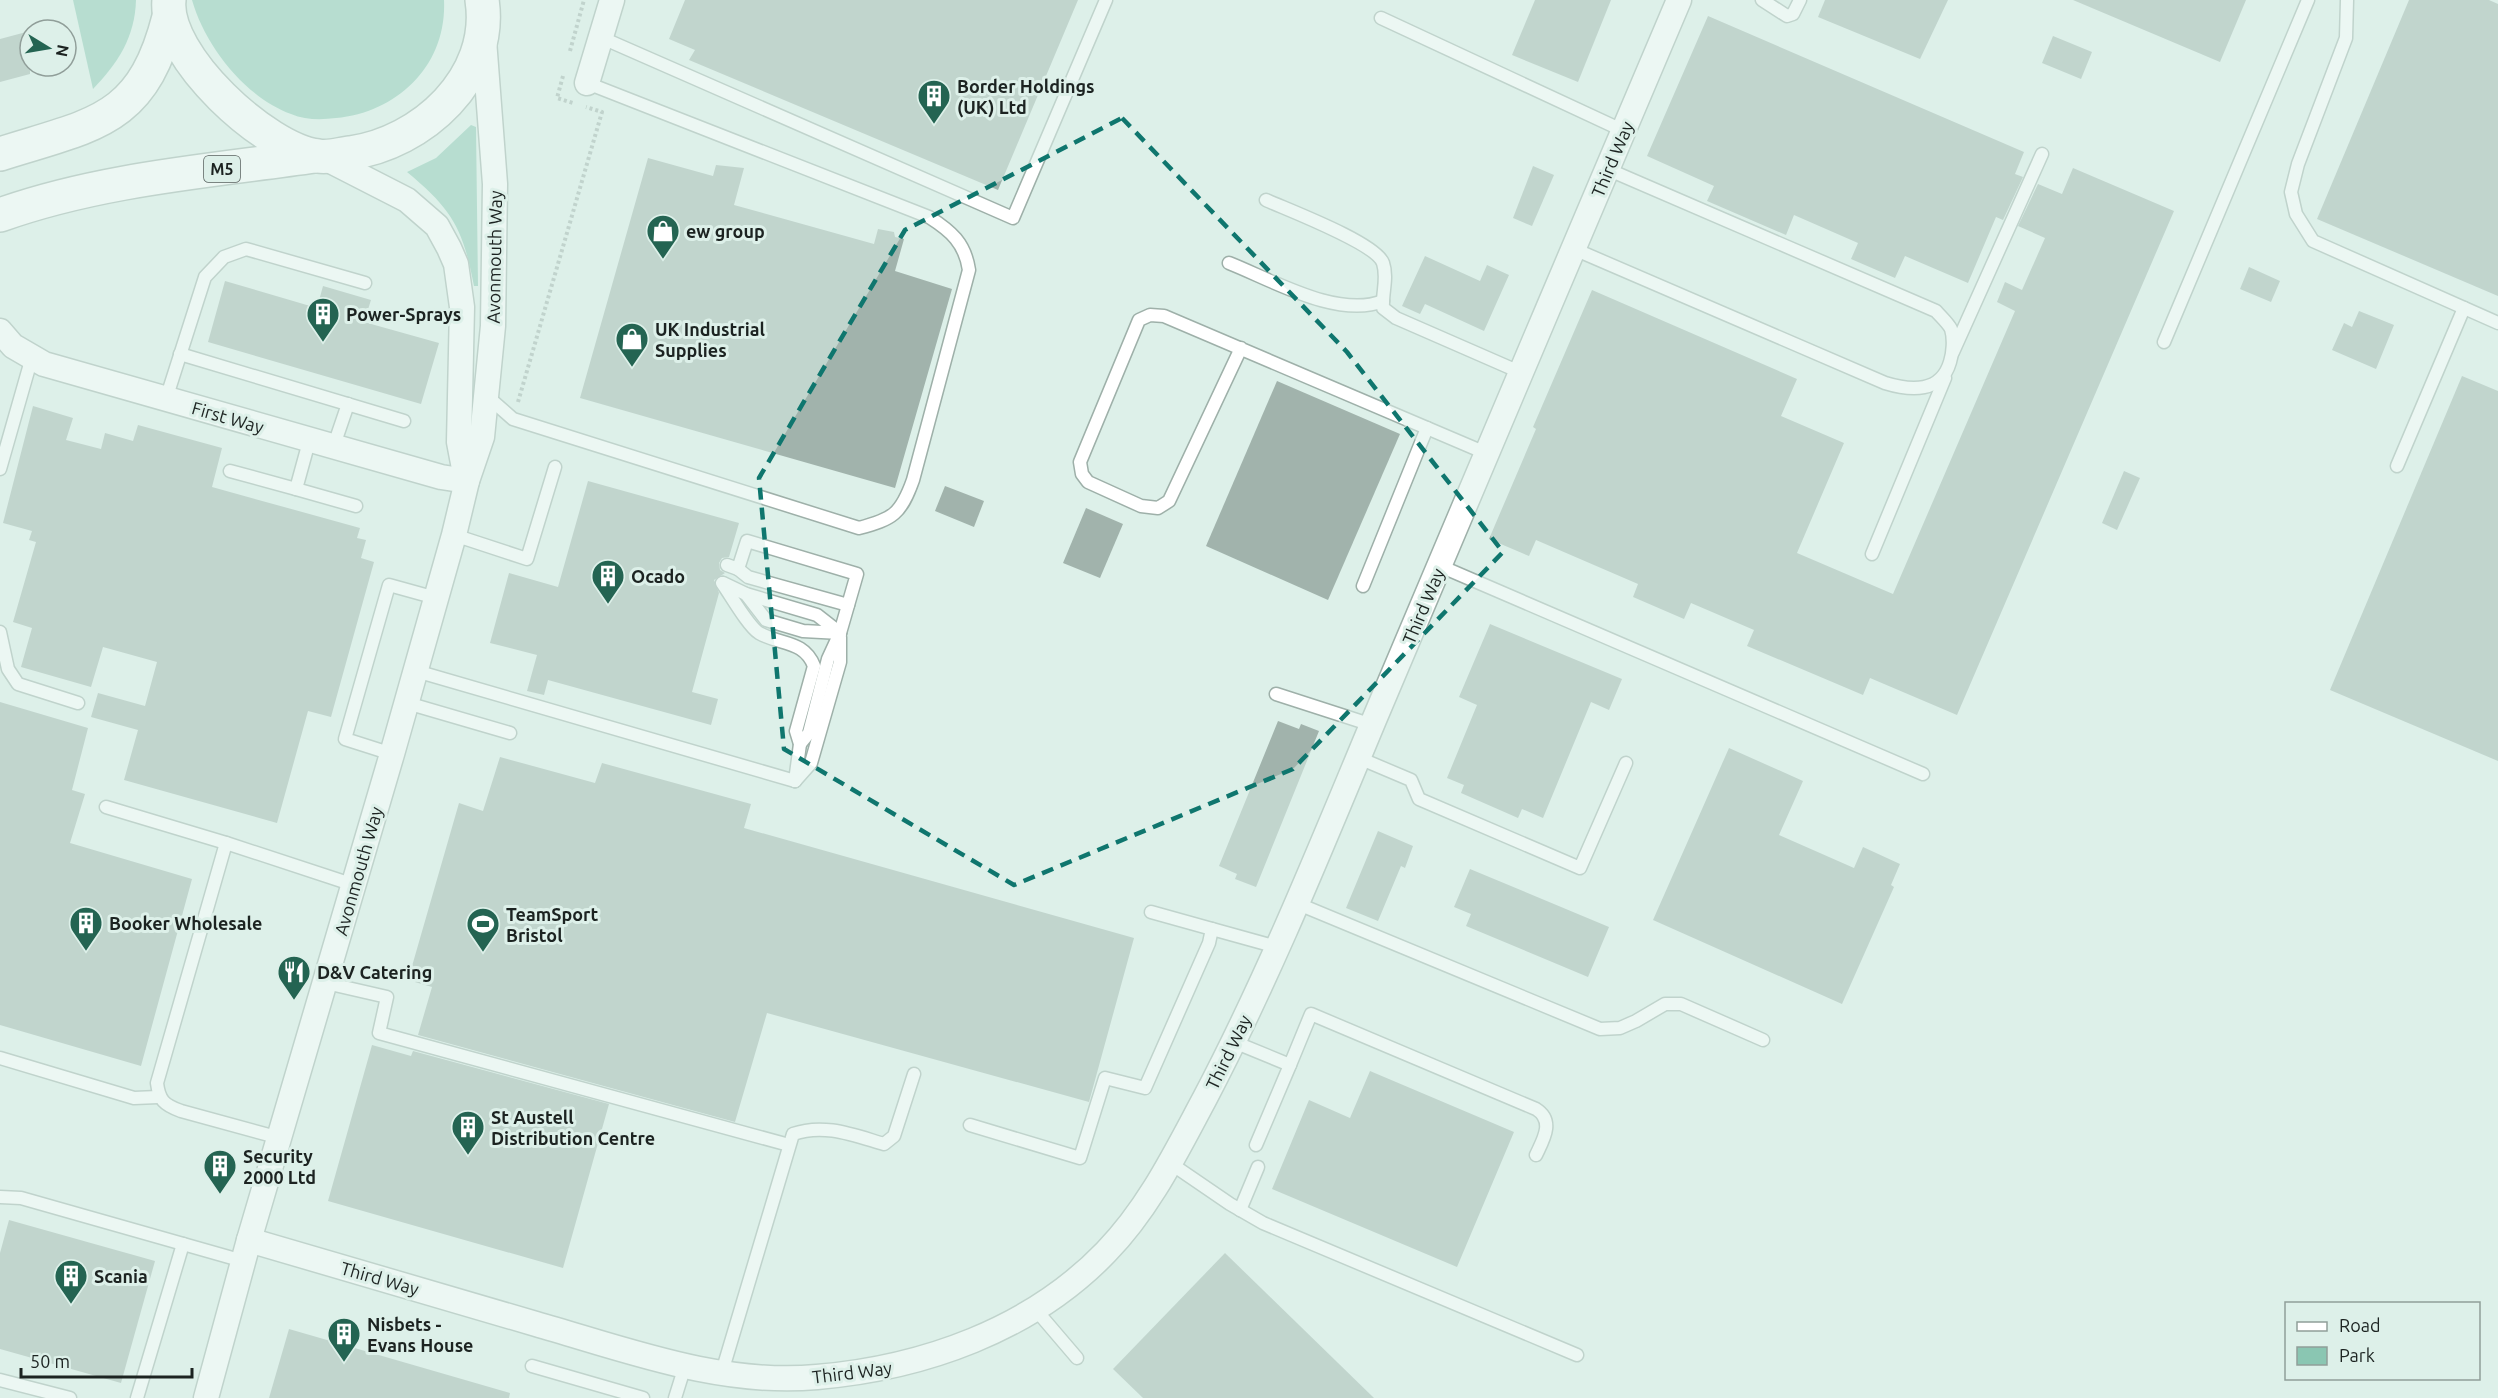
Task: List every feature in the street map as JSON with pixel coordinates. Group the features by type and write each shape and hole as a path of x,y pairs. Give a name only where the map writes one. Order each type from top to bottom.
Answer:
{"highway":[{"path":"0,154 74,130 118,109 137,91 154,66 168,6"},
{"path":"168,6 186,54 225,102 261,129 319,156 386,145 416,129 446,104 457,91 476,55 484,11"},
{"name":"M5","path":"0,215 29,205 129,182 319,156"}],"street":[{"path":"586,83 612,0"},
{"name":"Third Way","path":"246,1251 685,1366 775,1378 813,1378 901,1366 987,1334 1036,1310 1065,1290 1113,1246 1153,1192 1234,1042 1359,758 1679,0"},
{"name":"Avonmouth Way","path":"206,1398 246,1251 407,703 467,481 482,437 488,397 494,298 495,184 484,11"},
{"name":"Avonmouth Way","path":"319,156 407,200 437,226 449,248 456,264 462,307 459,442 467,481"},
{"name":"First Way","path":"0,331 13,346 44,364 441,477 467,481"}],"lane":[{"path":"600,37 1013,218 1106,0"},
{"path":"1762,0 1787,16 1793,14 1800,0"},
{"path":"2164,342 2308,0"},
{"path":"2347,0 2346,38 2298,164 2291,192 2296,214 2313,241 2498,323"},
{"path":"1381,18 1624,131"},
{"path":"488,397 513,419 859,528 886,520 903,506 913,480 969,270 966,252 951,231 929,217 586,83"},
{"path":"1872,554 1953,353 2042,154"},
{"path":"1607,169 1936,311 1951,329 1953,353"},
{"path":"1266,200 1366,245 1382,260 1386,278 1382,293 1383,308 1396,318 1522,373"},
{"path":"166,399 205,277 224,257 246,249 365,283"},
{"path":"1574,249 1885,383 1919,389 1935,384 1947,371"},
{"path":"1229,263 1307,295 1350,307 1368,307 1383,301"},
{"path":"2397,466 2464,308"},
{"path":"1241,348 1169,501 1158,508 1141,506 1088,482 1082,474 1080,462 1139,320 1150,315 1164,316 1241,348 1488,454"},
{"path":"180,354 404,421"},
{"path":"0,470 32,357"},
{"path":"334,445 348,404"},
{"path":"1363,586 1427,428"},
{"path":"296,489 310,438"},
{"path":"454,535 527,559 555,467"},
{"path":"230,471 356,506"},
{"path":"800,744 809,733 828,660 840,633 857,574 747,541 733,567 748,577 848,605"},
{"path":"1440,566 1923,774"},
{"path":"795,781 800,744 796,731 814,666 810,656 802,647 757,632 722,583 746,594 817,615 840,633"},
{"path":"392,754 345,740 389,585 436,598"},
{"path":"746,594 766,620 803,631 840,633"},
{"path":"0,632 8,669 18,684 78,703"},
{"path":"795,781 811,763 840,662 840,633"},
{"path":"416,671 795,781"},
{"path":"1276,694 1372,725"},
{"path":"407,703 510,733"},
{"path":"1359,758 1411,780 1419,799 1580,868 1626,763"},
{"path":"106,807 354,885"},
{"path":"226,843 157,1083 158,1097 167,1106 181,1111 280,1138"},
{"path":"1296,903 1600,1029 1620,1028 1636,1022 1665,1004 1681,1004 1763,1040"},
{"path":"1151,912 1277,947"},
{"path":"970,1125 1080,1158 1106,1077 1145,1088 1209,943 1212,929"},
{"path":"326,983 387,997 379,1033 789,1145"},
{"path":"1256,1145 1311,1014 1541,1112 1547,1124 1536,1155"},
{"path":"1234,1042 1290,1065"},
{"path":"0,1058 134,1098 158,1097"},
{"path":"722,1372 793,1134 808,1128 829,1128 884,1144 894,1136 914,1074"},
{"path":"1170,1163 1240,1210 1263,1222 1577,1355"},
{"path":"1240,1210 1258,1167"},
{"path":"0,1197 21,1198 183,1244 246,1251"},
{"path":"137,1398 183,1244"},
{"path":"1036,1310 1077,1358"},
{"path":"532,1366 643,1398"},
{"path":"675,1398 685,1366"},
{"path":"0,1380 70,1398"}],"path":[{"path":"569,55 584,0"},
{"path":"513,419 603,112 557,99 566,66"}],"highlighted area":[{"path":"1122,118 1347,352 1503,552 1293,769 1014,885 784,749 759,478 905,230"}],"green space":[{"path":"73,0 136,0 132,26 124,49 93,89 78,18"},
{"path":"192,0 444,0 443,23 437,45 427,64 414,81 398,95 359,114 336,118 307,118 296,116 274,106 243,83 229,68 206,35"},
{"path":"471,125 476,127 478,286 474,286 465,249 454,222 423,185 407,172 436,158"}],"building":[{"name":"Border Holdings (UK) Ltd","path":"685,0 1078,0 998,190 689,60 695,50 669,39"},
{"path":"1535,0 1611,0 1578,82 1512,55"},
{"path":"1825,0 1948,0 1920,59 1818,17"},
{"path":"2073,0 2246,0 2220,62"},
{"path":"2409,0 2489,0 2498,4 2498,296 2317,219"},
{"path":"1708,16 2024,152 2015,174 2023,177 2003,220 1996,217 1968,283 1905,256 1895,278 1851,259 1858,243 1794,215 1786,235 1707,201 1714,186 1647,156"},
{"path":"18,34 18,77 0,82 0,39"},
{"path":"2053,36 2092,52 2081,79 2042,63"},
{"path":"648,158 713,176 716,165 744,168 734,205 874,244 878,229 894,232 895,237 904,239 895,271 952,289 895,488 580,398"},
{"path":"1533,166 1554,175 1532,226 1513,218"},
{"path":"2073,168 2174,211 1957,715 1870,678 1863,695 1747,646 1754,630 1691,603 1684,619 1633,597 1638,584 1536,540 1529,556 1489,539 1536,429 1533,427 1592,290 1797,379 1781,416 1844,443 1797,553 1893,594 2015,311 1997,302 2005,282 2022,290 2045,238 2018,226 2038,184 2062,194"},
{"path":"1425,256 1480,281 1487,265 1509,275 1484,331 1425,304 1420,314 1402,306"},
{"path":"2249,267 2280,281 2271,302 2240,289"},
{"name":"Power-Sprays","path":"225,281 317,308 323,286 371,300 364,322 439,343 421,404 208,342"},
{"path":"2359,311 2394,325 2376,369 2332,350 2344,323 2352,327"},
{"path":"2462,376 2498,391 2498,761 2330,690"},
{"path":"1277,381 1400,434 1328,600 1206,546"},
{"path":"33,406 73,418 66,440 101,449 105,433 133,441 138,425 222,448 212,487 360,528 357,538 366,540 361,558 374,562 331,717 308,711 277,823 124,780 138,730 91,717 98,693 145,706 157,662 103,647 91,687 21,667 32,628 13,622 36,542 29,540 32,531 3,523"},
{"path":"2124,471 2140,478 2117,530 2102,523"},
{"name":"Ocado","path":"588,481 739,523 729,557 722,558 719,563 720,570 725,573 714,580 719,593 692,692 718,699 711,725 548,680 544,695 527,691 537,655 490,643 509,573 558,587"},
{"path":"945,486 984,501 974,527 935,511"},
{"path":"1086,508 1123,524 1100,578 1063,563"},
{"path":"1490,624 1622,679 1609,710 1591,702 1543,818 1522,809 1518,818 1461,793 1464,785 1447,778 1477,705 1459,697"},
{"name":"Booker Wholesale","path":"0,702 88,728 72,790 85,794 70,843 192,879 141,1066 0,1025"},
{"path":"1278,721 1299,729 1301,724 1319,731 1256,887 1235,879 1237,874 1219,866"},
{"path":"1729,748 1803,781 1779,835 1854,868 1863,847 1900,864 1891,885 1894,887 1842,1004 1653,920"},
{"path":"500,757 595,783 602,763 751,804 744,828 1134,938 1089,1102 767,1013 735,1122 418,1035 432,987 408,980 459,803 483,811"},
{"path":"1378,831 1413,846 1405,868 1401,866 1378,921 1346,908"},
{"path":"1470,869 1609,927 1588,977 1466,926 1471,914 1454,907"},
{"name":"St Austell Distribution Centre","path":"372,1045 411,1056 413,1051 609,1104 563,1268 328,1201"},
{"path":"1370,1071 1514,1132 1457,1267 1272,1189 1309,1100 1350,1118"},
{"name":"Scania","path":"9,1220 155,1261 121,1383 0,1349 0,1253"},
{"path":"1225,1253 1374,1398 1143,1398 1113,1369"},
{"name":"Nisbets - Evans House","path":"289,1329 510,1393 509,1398 269,1398"}],"place":[{"name":"Border Holdings (UK) Ltd","path":"934,125"},
{"name":"ew group","path":"663,260"},
{"name":"Power-Sprays","path":"323,343"},
{"name":"UK Industrial Supplies","path":"632,368"},
{"name":"Ocado","path":"608,605"},
{"name":"Booker Wholesale","path":"86,952"},
{"name":"TeamSport Bristol","path":"483,953"},
{"name":"D&V Catering","path":"294,1001"},
{"name":"St Austell Distribution Centre","path":"468,1156"},
{"name":"Security 2000 Ltd","path":"220,1195"},
{"name":"Scania","path":"71,1305"},
{"name":"Nisbets - Evans House","path":"344,1363"}]}
